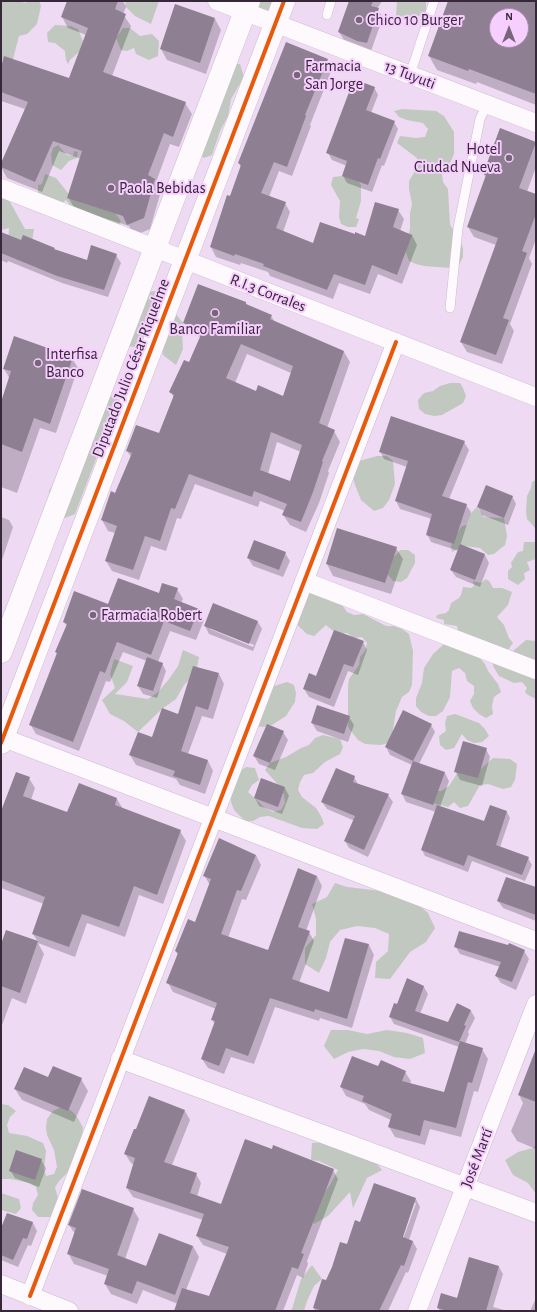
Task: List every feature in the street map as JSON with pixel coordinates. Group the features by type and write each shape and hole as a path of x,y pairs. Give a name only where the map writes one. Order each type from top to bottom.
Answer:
{"street":[{"name":"13 Tuyuti","path":"217,1 247,6 276,24 536,123"},
{"name":"Diputado Julio César Riquelme","path":"2,740 284,1"},
{"name":"Diputado Julio César Riquelme","path":"1,652 247,6"},
{"name":"R.I.3 Corrales","path":"1,188 536,397"},
{"path":"30,1296 396,342"},
{"path":"304,581 536,670"},
{"path":"2,740 213,818 536,941"},
{"name":"José Martí","path":"417,1311 536,1004"},
{"path":"120,1059 536,1213"},
{"path":"1,1284 69,1311"}],"lane":[{"path":"327,15 331,1"},
{"path":"410,75 434,1"},
{"path":"450,308 458,228 480,119 487,105"}],"shaded area":[{"path":"1,1 17,1 26,3 26,1 39,1 41,6 37,24 27,34 19,36 13,59 1,60"},
{"path":"126,1 159,1 151,24 135,16 125,6"},
{"path":"255,1 280,1 274,18 251,10"},
{"path":"397,1 426,1 426,13 411,19 396,15"},
{"path":"55,25 71,26 78,29 83,41 80,51 70,60 68,64 65,51 55,43 48,42 47,33"},
{"path":"123,28 130,28 140,36 152,34 159,41 158,56 149,60 136,54 134,48 127,51 121,50 116,38"},
{"path":"231,64 240,64 244,77 231,99 228,116 220,131 212,155 204,158 197,153"},
{"path":"402,109 436,111 444,116 454,132 454,154 442,174 443,182 448,189 450,225 460,240 463,248 463,257 459,265 451,268 416,264 409,261 406,253 405,245 410,229 410,213 412,204 409,181 418,166 417,158 397,143 400,136 416,138 425,137 428,129 423,123 399,117 394,111"},
{"path":"58,145 67,155 73,156 74,151 78,152 77,158 69,161 61,170 52,165 51,155 53,148"},
{"path":"45,174 56,178 68,193 80,202 115,213 121,221 118,227 66,214 69,204 66,200 55,209 38,196 38,185 42,184"},
{"path":"342,176 356,178 361,185 361,201 356,218 359,219 356,227 348,227 341,224 339,217 340,201 331,185 333,177"},
{"path":"1,196 10,202 25,229 34,229 32,241 8,244 9,228 1,230"},
{"path":"158,291 183,323 183,349 176,365 163,355 160,339 146,332 138,347 122,346 141,292"},
{"path":"450,383 460,383 466,396 463,403 442,415 434,416 425,414 419,409 418,400 424,393 433,391 440,386"},
{"path":"108,395 123,402 109,437 99,451 75,514 60,520 49,508 49,491"},
{"path":"377,456 387,456 393,461 395,484 389,500 383,508 374,511 361,500 353,477 359,461"},
{"path":"536,480 536,529 527,519 526,512 527,496 532,482"},
{"path":"477,507 484,517 504,518 507,536 505,545 494,554 488,555 480,548 464,546 452,552 451,546 457,533 462,526 467,525 470,514"},
{"path":"524,542 536,542 536,559 527,562 530,570 524,573 525,579 518,585 508,579 508,571 512,567 511,563 518,552 523,551"},
{"path":"400,550 408,550 415,555 415,563 407,578 401,582 393,581 388,575 387,567 389,560"},
{"path":"486,579 490,582 493,588 502,588 512,592 508,605 497,617 504,625 509,638 513,643 508,650 513,651 526,640 536,641 536,699 525,692 527,688 522,682 514,683 499,676 493,666 493,661 459,633 457,626 444,624 444,620 436,618 437,615 446,613 449,610 451,603 461,595 463,587 471,588 474,586 473,581 481,583"},
{"path":"312,591 342,605 347,612 354,615 363,614 386,626 394,626 409,634 413,651 412,685 409,692 402,697 396,711 392,736 388,743 381,745 365,744 358,740 348,727 349,679 359,665 360,657 365,651 367,643 362,637 354,638 347,633 340,634 326,625 314,636 307,634 291,619 292,603"},
{"path":"444,644 479,657 485,664 488,671 498,684 501,692 494,697 492,706 493,714 486,718 473,708 470,701 474,694 474,686 467,681 465,673 459,668 452,671 450,697 443,711 436,716 429,716 421,712 416,706 416,698 422,683 424,668 433,654"},
{"path":"183,650 199,657 196,673 184,685 176,699 162,709 138,732 124,721 110,714 102,700 115,688 110,674 114,659 133,666 127,682 115,694 148,699 158,692 169,679 178,666"},
{"path":"287,682 294,685 296,693 295,702 286,716 272,725 264,727 255,726 271,687"},
{"path":"455,714 479,723 489,736 482,742 474,743 467,740 462,734 454,748 446,750 440,745 439,736 446,731 445,723 447,716"},
{"path":"323,735 340,739 343,747 340,754 325,762 313,773 304,775 298,790 302,797 316,808 324,824 317,829 302,828 269,816 260,817 253,821 245,821 234,810 231,802 231,787 239,772 246,767 255,768 259,780 252,785 248,792 265,808 273,812 281,810 285,803 284,795 281,788 265,770 270,763 286,757 309,745 315,738"},
{"path":"493,758 510,759 517,764 515,780 511,787 503,789 488,784 480,785 468,806 460,808 454,802 448,807 432,803 433,791 441,791 449,786 458,772 466,775 474,775"},
{"path":"335,883 347,887 381,891 415,902 428,913 435,928 426,942 410,952 390,979 375,978 376,962 388,951 389,934 375,928 357,926 340,930 330,942 326,958 319,973 305,964 305,948 316,935 316,919 312,904 327,897"},
{"path":"331,1030 348,1030 367,1034 387,1030 407,1033 423,1038 425,1053 410,1059 394,1057 379,1051 363,1049 348,1052 334,1059 324,1046"},
{"path":"1,1104 8,1105 16,1111 10,1117 7,1125 9,1133 27,1136 43,1143 46,1151 44,1168 46,1176 54,1174 57,1167 54,1150 47,1135 46,1128 47,1119 53,1111 59,1108 68,1108 74,1113 83,1128 72,1168 55,1187 59,1202 54,1217 38,1217 32,1210 33,1203 38,1195 36,1187 29,1183 11,1179 1,1179"},
{"path":"327,1142 372,1157 382,1170 367,1178 353,1208 350,1192 328,1216 314,1224 305,1210 319,1199 330,1185 338,1170 319,1161 311,1160 312,1143"},
{"path":"536,1144 536,1194 528,1183 513,1175 505,1160 518,1152 533,1148"},
{"path":"1,1193 19,1199 21,1208 16,1214 1,1210"},
{"path":"312,1265 322,1279 314,1286 304,1311 290,1311 292,1309 301,1279"}],"building":[{"path":"67,1 118,1 115,9 126,14 103,72 186,102 173,137 164,133 148,175 155,179 144,218 127,225 123,216 67,198 82,151 53,141 35,182 1,167 1,163 28,102 1,92 1,67 4,56 69,78 88,28 61,17"},
{"name":"Chico 10 Burger","path":"349,1 373,1 371,6 379,8 367,43 357,41 338,32"},
{"path":"448,1 536,1 536,94 469,69 468,71 428,56"},
{"path":"175,4 215,18 200,63 160,49"},
{"path":"286,42 328,59 305,115 306,116 287,167 274,162 261,193 286,202 276,228 313,243 320,222 365,236 375,202 399,209 393,227 412,235 397,275 372,265 365,285 334,274 327,290 263,266 264,264 235,254 234,256 210,247 227,195 230,196 241,165 238,163"},
{"path":"354,79 375,87 366,110 395,121 380,159 378,158 368,185 342,176 347,161 326,153"},
{"path":"500,128 536,142 519,188 536,194 536,214 522,251 527,253 503,318 509,320 496,355 460,342 498,238 467,227 486,175 483,174"},
{"path":"1,232 21,240 23,235 55,248 54,249 87,260 91,245 117,254 104,290 57,276 1,253"},
{"path":"198,284 246,302 246,304 272,315 270,319 344,351 319,423 335,430 322,461 323,462 313,492 301,522 282,515 287,504 254,491 252,497 189,474 175,509 171,508 160,541 145,536 133,570 105,561 117,526 101,520 111,491 115,493 132,453 126,451 136,425 159,433 174,395 169,392 184,360 189,362 203,330 183,323","holes":["241,344 293,366 283,396 258,385 256,391 226,378","271,432 302,445 290,481 260,470"]},
{"path":"14,336 73,357 50,424 34,418 22,452 1,444 1,402 11,371 3,369"},
{"path":"391,416 465,441 442,496 467,504 454,544 426,535 432,514 395,501 408,461 379,452"},
{"path":"486,485 513,496 504,518 477,507"},
{"path":"337,528 397,547 385,583 326,564"},
{"path":"254,540 286,552 279,570 247,558"},
{"path":"460,544 485,554 475,580 450,570"},
{"path":"118,578 159,593 162,583 178,588 174,599 199,609 190,631 164,621 151,655 117,642 105,673 100,671 73,742 29,725 57,653 55,652 67,624 63,622 74,591 108,604"},
{"path":"213,603 258,621 249,644 204,626"},
{"path":"334,630 364,641 353,667 344,664 330,699 303,689 309,673 316,676"},
{"path":"147,657 163,663 153,691 137,686"},
{"path":"193,666 219,673 208,710 196,706 181,751 208,760 200,785 173,776 175,771 129,755 138,732 152,737 162,708 178,714"},
{"path":"317,705 350,716 344,734 311,723"},
{"path":"403,710 432,724 413,761 385,747"},
{"path":"267,724 284,731 270,763 253,756"},
{"path":"463,741 487,748 478,778 454,772"},
{"path":"413,761 445,772 433,805 401,794"},
{"path":"336,768 355,776 353,782 389,794 364,850 344,841 355,816 321,802"},
{"path":"16,772 30,777 23,796 67,812 79,783 117,798 115,805 181,830 157,895 134,886 119,927 82,914 69,947 32,934 45,897 1,880 1,811"},
{"path":"261,778 285,787 278,807 254,798"},
{"path":"437,805 484,821 490,805 507,811 496,845 529,857 522,875 468,855 464,866 421,850"},
{"path":"219,838 256,855 241,891 237,890 221,934 268,950 298,868 317,876 298,927 310,931 292,979 329,992 345,938 369,944 347,1019 315,1009 314,1012 270,998 248,1056 226,1048 219,1066 201,1059 215,1021 211,1020 217,1003 166,983 178,953 175,951 188,919 195,922 211,879 203,876"},
{"path":"506,877 536,887 536,915 497,901"},
{"path":"6,930 38,941 20,993 1,986 1,944"},
{"path":"459,931 508,945 509,943 525,950 512,982 495,976 501,962 454,947"},
{"path":"407,978 424,986 415,1011 448,1022 457,1003 471,1010 464,1025 466,1026 459,1042 389,1017 394,1003 397,1004"},
{"path":"460,1041 483,1048 472,1083 468,1082 456,1128 424,1120 420,1136 388,1127 392,1114 362,1101 364,1096 340,1087 352,1056 378,1066 381,1060 406,1071 402,1081 444,1092"},
{"path":"536,1051 536,1102 518,1095"},
{"path":"53,1066 82,1078 68,1111 14,1089 24,1067 48,1077"},
{"path":"149,1096 185,1110 164,1162 197,1173 190,1193 221,1204 245,1139 272,1149 273,1145 334,1169 301,1253 304,1254 298,1269 292,1267 275,1311 174,1311 182,1288 209,1296 229,1247 196,1236 204,1214 126,1188 135,1158 124,1154"},
{"path":"16,1150 42,1159 35,1180 9,1171"},
{"path":"374,1183 416,1198 403,1237 413,1241 404,1266 401,1265 379,1311 323,1311 313,1308 322,1279 326,1280 340,1242 347,1244 355,1220 360,1222"},
{"path":"82,1189 134,1208 117,1255 146,1266 159,1233 193,1246 175,1295 137,1281 132,1294 104,1284 109,1269 67,1254 76,1228 68,1225"},
{"path":"7,1213 33,1222 27,1239 23,1238 13,1260 1,1255 1,1228"},
{"path":"469,1257 499,1266 486,1311 447,1311 437,1308 441,1293 457,1298"}],"cycle path":[{"path":"1,743 284,1"},
{"path":"30,1296 396,342"}],"place":[{"name":"Chico 10 Burger","path":"359,20"},
{"name":"Farmacia San Jorge","path":"297,75"},
{"name":"Hotel Ciudad Nueva","path":"509,158"},
{"name":"Paola Bebidas","path":"111,188"},
{"name":"Banco Familiar","path":"215,313"},
{"name":"Interfisa Banco","path":"38,363"},
{"name":"Farmacia Robert","path":"93,615"}]}
